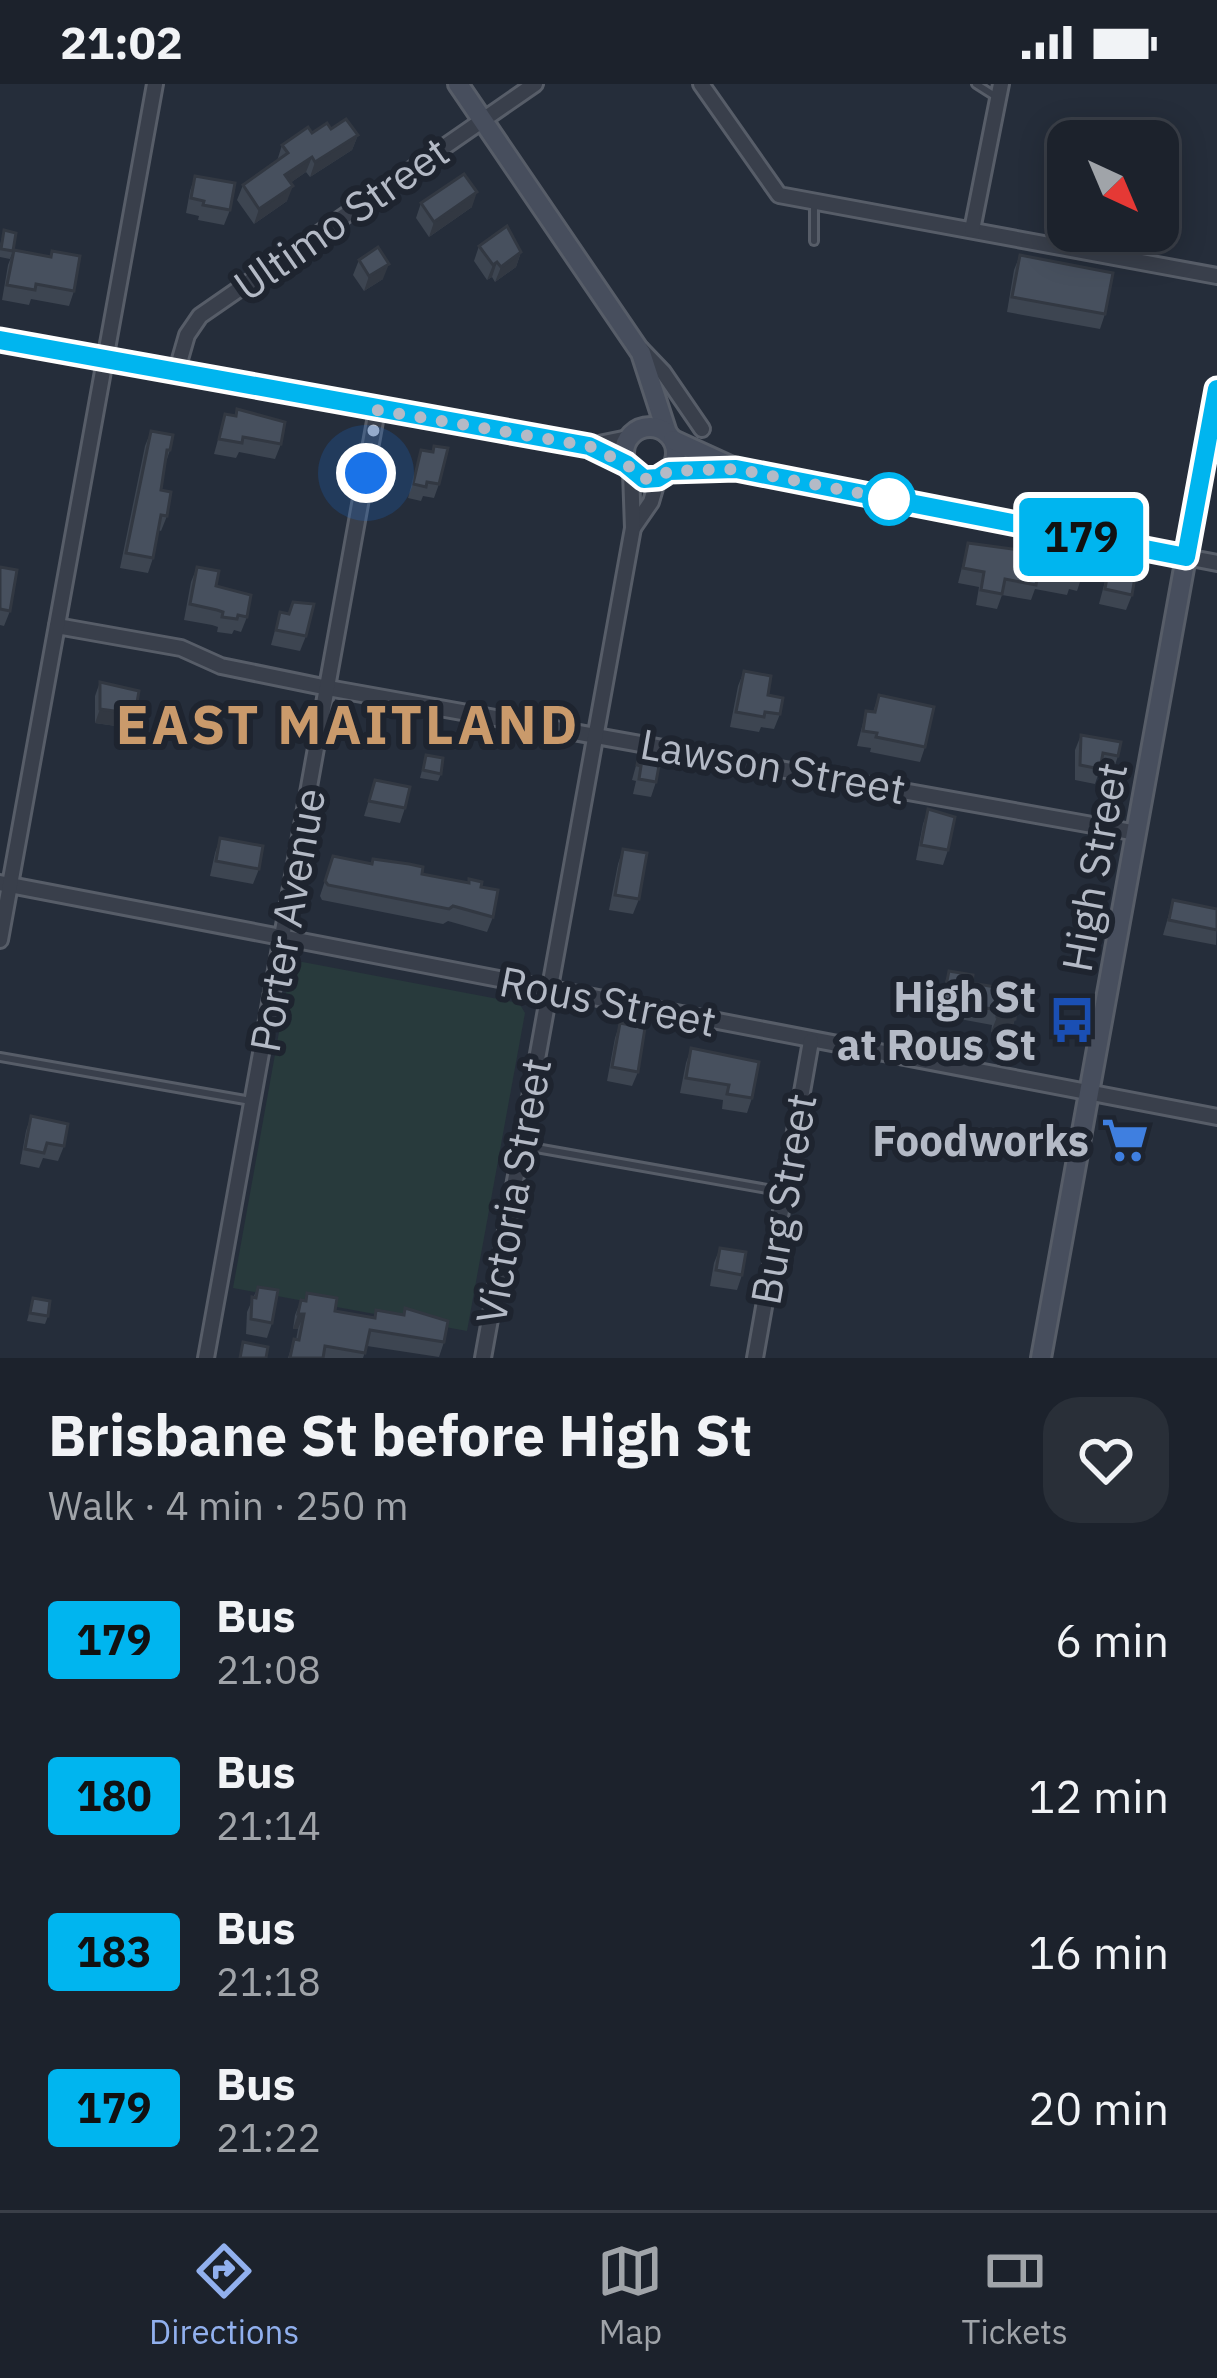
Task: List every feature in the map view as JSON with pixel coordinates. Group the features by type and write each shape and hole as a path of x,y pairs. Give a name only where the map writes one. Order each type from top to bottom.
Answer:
{"main road":[{"path":"458,84 645,363 676,457 664,475"},
{"path":"650,387 623,455 628,468 644,479 736,469"},
{"path":"632,434 652,427 736,469 1186,557"},
{"name":"High Street","path":"1041,1358 1186,557"}],"street":[{"path":"0,940 5,884 155,84"},
{"name":"Ultimo Street","path":"176,373 187,335 200,316 535,84"},
{"path":"701,84 779,195 1217,276"},
{"path":"972,230 1000,91"},
{"path":"0,340 589,446 628,468"},
{"path":"633,341 664,372 703,429"},
{"name":"High Street","path":"1186,557 1217,389"},
{"name":"Porter Avenue","path":"206,1358 256,1102 280,939 377,410"},
{"path":"589,446 632,434"},
{"name":"Victoria Street","path":"483,1358 633,528 628,468"},
{"name":"Victoria Street","path":"633,528 664,475"},
{"path":"1186,557 1217,563"},
{"name":"Lawson Street","path":"57,626 181,648 221,666 328,688 1137,833"},
{"name":"Rous Street","path":"5,884 1217,1117"},
{"name":"Burg Street","path":"755,1358 812,1041"}],"lane":[{"path":"976,84 1000,91"},
{"path":"814,202 814,241"},
{"path":"0,1057 256,1102"},
{"path":"521,1146 784,1192"}],"shaded area":[{"path":"292,960 519,1003 525,1013 467,1331 233,1288"}],"building":[{"path":"346,119 358,135 285,175 293,186 259,209 243,185 288,153 282,145 308,127 312,133 327,123 331,129"},
{"path":"464,174 477,192 434,222 421,203"},
{"path":"195,176 235,183 230,210 191,198"},
{"path":"507,226 521,252 501,267 497,262 493,265 479,246"},
{"path":"4,230 16,233 13,251 1,249"},
{"path":"378,247 389,264 369,276 359,260"},
{"path":"14,250 51,257 52,251 80,256 74,291 7,285"},
{"path":"1020,255 1113,273 1105,314 1012,297"},
{"path":"237,409 285,422 281,444 243,437 242,443 219,439 225,414 236,416"},
{"path":"151,431 173,435 161,490 171,492 153,558 126,553"},
{"path":"434,446 448,448 439,484 413,484 421,450 433,452"},
{"path":"968,543 1086,559 1082,576 1074,574 1072,580 1038,573 1036,585 1005,579 1002,594 981,590 984,572 963,568"},
{"path":"1109,566 1136,571 1132,595 1105,589"},
{"path":"0,567 17,570 10,611 0,609"},
{"path":"197,567 219,571 216,586 251,595 247,617 222,617 223,612 190,604"},
{"path":"293,602 314,604 306,636 276,630 280,612 289,614"},
{"path":"744,671 771,676 768,695 783,698 780,714 765,712 764,717 736,712"},
{"path":"100,682 139,691 135,714 100,709"},
{"path":"879,695 934,707 925,747 863,731 866,711 875,712"},
{"path":"1081,735 1121,742 1118,756 1103,753 1100,769 1080,765"},
{"path":"640,751 661,755 656,782 639,779"},
{"path":"426,755 443,758 441,774 423,770"},
{"path":"375,780 410,787 405,808 369,801"},
{"path":"928,809 955,817 948,850 921,845"},
{"path":"220,838 263,846 259,869 216,861"},
{"path":"623,849 647,853 639,899 615,895"},
{"path":"333,856 372,864 373,859 409,864 423,867 422,874 482,882 481,887 498,890 493,917 328,885 325,881"},
{"path":"1173,900 1217,909 1217,930 1169,920"},
{"path":"949,971 973,975 972,983 1018,991 1015,1019 997,1017 997,1010 943,1000"},
{"path":"620,1023 645,1028 638,1072 612,1067"},
{"path":"691,1048 759,1062 752,1098 727,1094 729,1085 686,1078"},
{"path":"31,1116 68,1124 64,1146 47,1143 44,1153 25,1149"},
{"path":"720,1248 746,1252 742,1275 716,1270"},
{"path":"258,1287 278,1290 272,1323 251,1319 252,1297 256,1298"},
{"path":"307,1293 337,1298 335,1311 375,1318 376,1310 404,1315 405,1308 448,1321 444,1342 370,1330 365,1353 325,1346 323,1358 290,1358 294,1339 299,1340 304,1314 298,1314"},
{"path":"33,1298 50,1301 48,1316 30,1313"},
{"path":"243,1342 268,1347 266,1358 240,1358"}],"bus line":[{"name":"179","path":"0,340 589,446 626,464 644,479 669,471 736,469 1186,557 1217,389"}],"place":[{"name":"High St at Rous St","path":"1072,1020"},
{"name":"Foodworks","path":"1125,1140"}],"district":[{"name":"EAST MAITLAND","path":"348,724"}],"route":[{"path":"366,473 377,410 589,446 626,464 644,479 669,471 736,469 889,499"}]}
